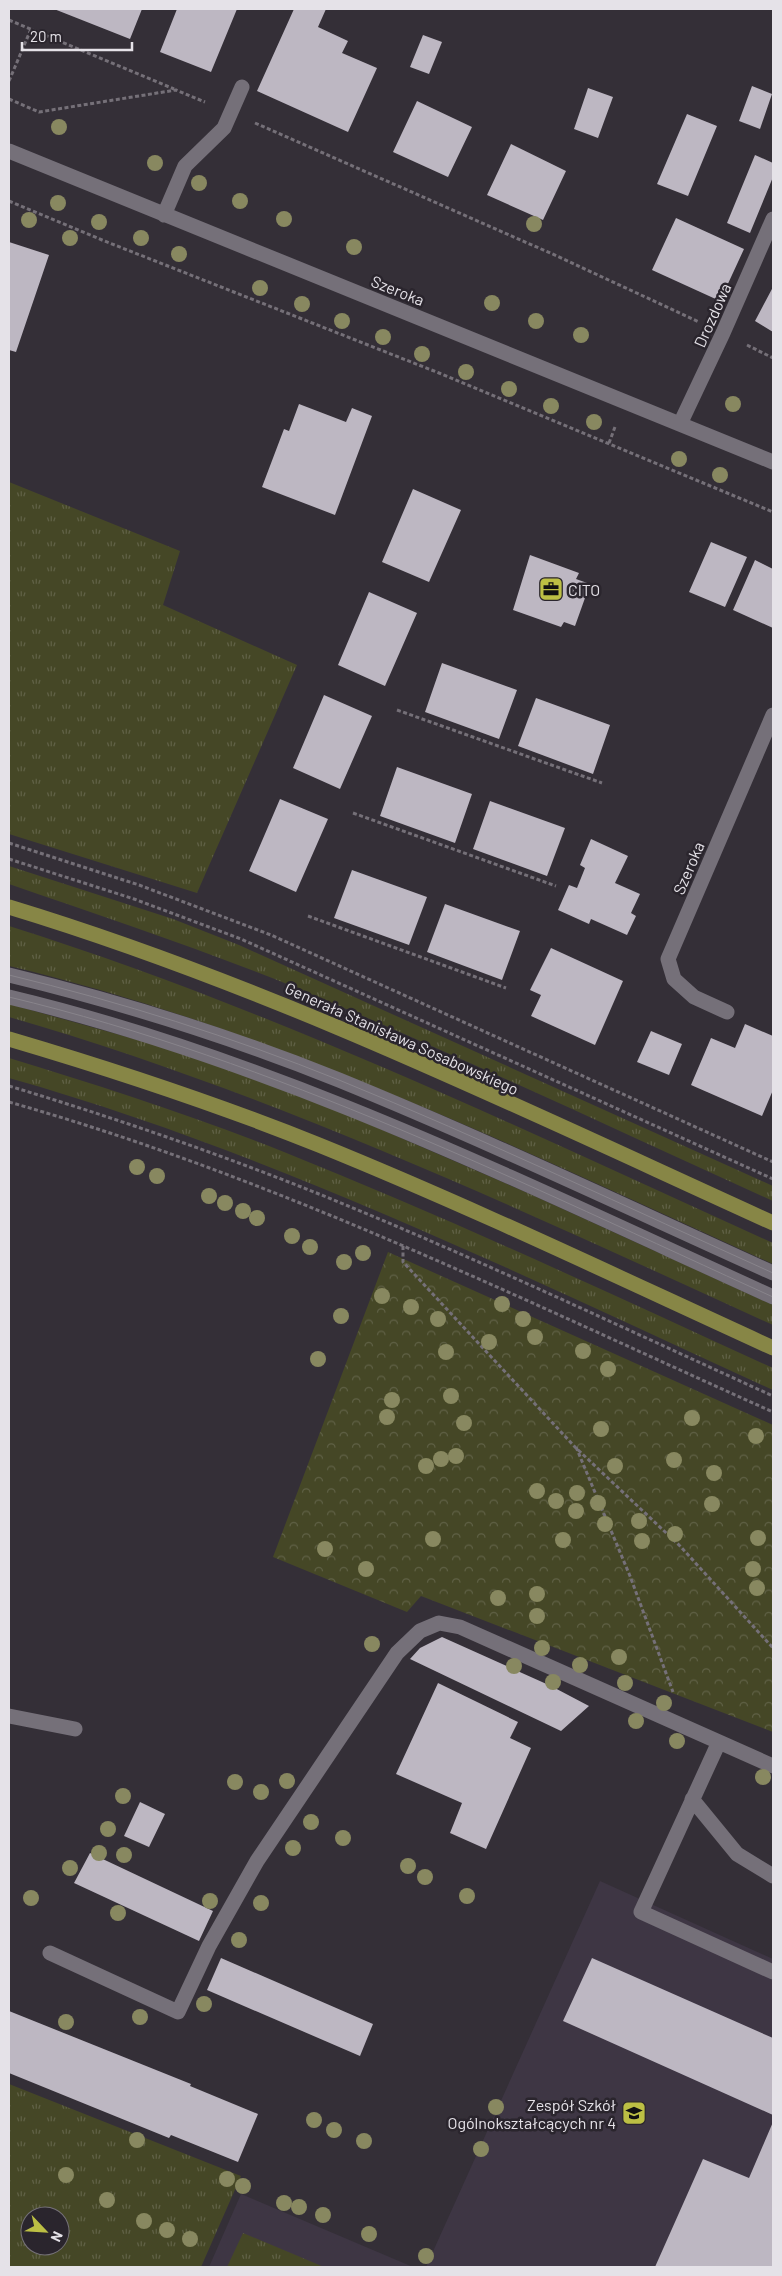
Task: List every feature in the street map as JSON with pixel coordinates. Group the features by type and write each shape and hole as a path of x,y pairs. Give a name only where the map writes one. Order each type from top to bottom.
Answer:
{"main road":[{"name":"Generała Stanisława Sosabowskiego","path":"9,907 119,942 299,1010 773,1223"},
{"path":"9,1039 162,1087 318,1145 447,1200 773,1348"}],"street":[{"path":"164,215 185,166 224,128 242,87"},
{"name":"Szeroka","path":"9,151 773,462"},
{"name":"Drozdowa","path":"680,424 723,333 773,219"},
{"name":"Szeroka","path":"727,1012 694,996 674,979 668,959 773,715"},
{"path":"9,975 92,996 184,1025 332,1077 455,1129 773,1273"},
{"path":"9,997 177,1044 311,1092 447,1149 773,1297"},
{"path":"50,1953 178,2012 209,1946 257,1862 397,1654 420,1631 439,1623 460,1627 773,1766"},
{"path":"9,1716 75,1729"},
{"path":"719,1742 642,1912 772,1969"},
{"path":"692,1799 737,1854 773,1876"}],"path":[{"path":"9,20 231,113 548,252 773,358"},
{"path":"9,81 31,29"},
{"path":"9,99 39,112 176,90"},
{"path":"9,201 102,240 457,381 773,512"},
{"path":"397,710 602,783"},
{"path":"353,813 556,886"},
{"path":"9,843 147,888 263,932 773,1162"},
{"path":"9,859 134,899 242,939 773,1179"},
{"path":"308,916 506,988"},
{"path":"9,1086 162,1135 316,1193 428,1240 773,1396"},
{"path":"9,1102 196,1163 310,1207 403,1246 773,1412"},
{"path":"403,1246 403,1262 576,1447 680,1546 773,1648"},
{"path":"576,1447 576,1453 633,1585 684,1725"}],"shaded area":[{"name":"Zespół Szkół Ogólnokształcących nr 4","path":"600,1881 773,1959 773,2267 426,2267"},
{"path":"241,2194 413,2267 209,2267"}],"green space":[{"path":"9,482 180,551 163,605 297,665 197,893 9,834"},
{"path":"9,866 173,919 239,945 773,1186 773,1201 355,1012 188,946 9,884"},
{"path":"9,926 107,959 204,995 301,1033 491,1114 773,1243 773,1264 493,1137 303,1059 206,1024 109,993 9,966"},
{"path":"9,1004 156,1045 244,1074 325,1105 530,1194 773,1305 773,1325 491,1197 301,1118 205,1081 107,1047 9,1017"},
{"path":"9,1058 216,1126 407,1203 773,1368 773,1390 397,1219 205,1142 108,1108 9,1078"},
{"path":"388,1252 773,1425 773,1732 421,1596 407,1612 273,1557"},
{"path":"9,2084 241,2176 201,2267 9,2267"},
{"path":"243,2233 324,2267 227,2267"}],"building":[{"path":"54,9 142,9 130,39"},
{"path":"177,9 237,9 211,72 160,52"},
{"path":"294,9 326,9 318,27 348,41 342,53 377,68 348,132 257,91"},
{"path":"423,35 442,42 429,74 410,67"},
{"path":"752,86 772,94 760,129 739,121"},
{"path":"588,88 613,97 598,138 574,129"},
{"path":"417,101 472,127 448,177 393,152"},
{"path":"687,114 717,126 688,196 657,184"},
{"path":"511,144 566,171 543,220 487,195"},
{"path":"755,155 773,163 773,177 750,233 727,223"},
{"path":"676,218 744,249 720,301 652,270"},
{"path":"9,242 49,255 16,352 9,350"},
{"path":"773,287 773,332 755,321"},
{"path":"299,404 346,422 352,408 372,416 335,515 262,487 284,429 289,431"},
{"path":"413,489 461,510 429,582 382,562"},
{"path":"711,542 747,557 725,607 689,592"},
{"path":"530,555 579,573 576,579 590,584 575,626 564,622 561,627 513,610"},
{"path":"755,560 773,569 773,628 733,610"},
{"path":"369,592 417,613 385,686 338,665"},
{"path":"442,663 517,690 499,739 425,712"},
{"path":"324,695 372,716 340,789 293,768"},
{"path":"536,698 610,725 593,774 518,746"},
{"path":"397,767 472,794 455,843 380,816"},
{"path":"280,799 328,819 296,892 249,871"},
{"path":"490,801 565,828 547,876 473,849"},
{"path":"591,839 628,856 615,883 640,894 631,913 636,916 627,935 591,919 589,924 558,910 569,885 577,888 585,868 580,865"},
{"path":"352,870 427,897 409,945 334,918"},
{"path":"445,904 520,931 502,980 427,952"},
{"path":"551,948 623,981 595,1045 531,1016 541,995 530,990"},
{"path":"745,1024 773,1036 773,1090 762,1116 691,1085 711,1038 735,1048"},
{"path":"651,1031 682,1044 669,1075 637,1062"},
{"path":"442,1637 551,1686 589,1706 561,1731 410,1659 420,1648"},
{"path":"438,1683 518,1722 510,1738 531,1748 486,1849 450,1833 462,1803 396,1774"},
{"path":"140,1802 165,1814 149,1847 124,1836"},
{"path":"90,1853 213,1911 199,1941 74,1883"},
{"path":"221,1958 373,2024 360,2056 207,1990"},
{"path":"592,1958 773,2038 773,2115 563,2021"},
{"path":"9,2011 191,2084 190,2086 258,2114 238,2162 171,2135 169,2138 9,2073"},
{"path":"773,2122 773,2267 655,2267 703,2159 749,2178"}],"tram line":[{"path":"9,975 134,1009 217,1035 299,1064 449,1126 773,1273"},
{"path":"9,997 109,1024 206,1055 303,1090 493,1169 773,1297"}],"place":[{"name":"CITO","path":"551,589"},
{"name":"Zespół Szkół Ogólnokształcących nr 4","path":"634,2113"}]}
